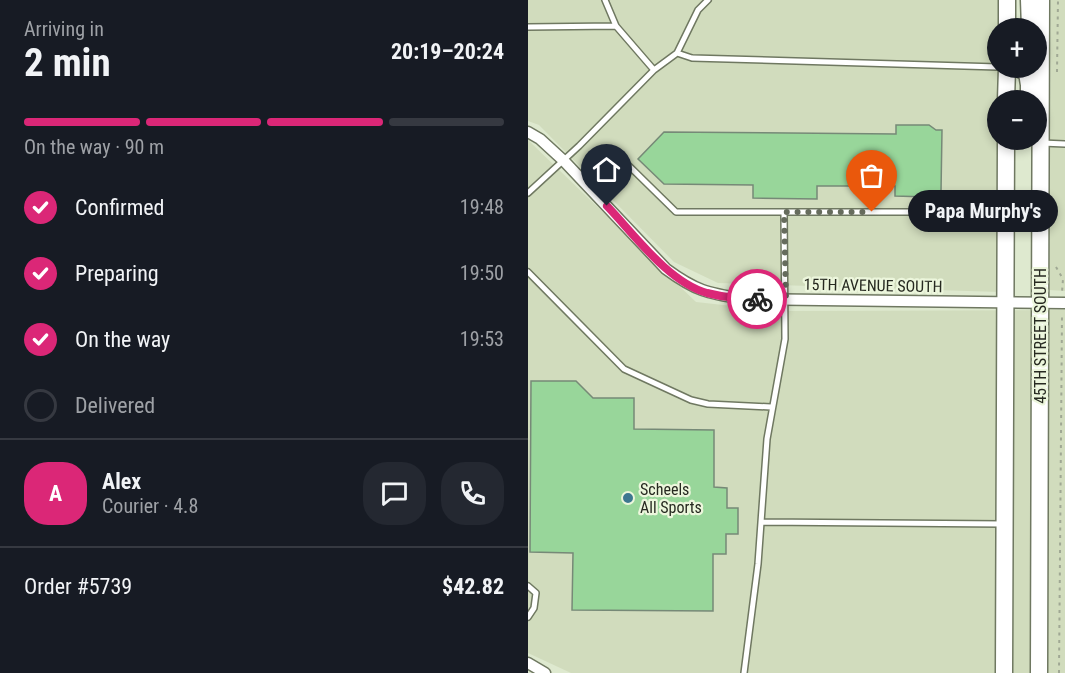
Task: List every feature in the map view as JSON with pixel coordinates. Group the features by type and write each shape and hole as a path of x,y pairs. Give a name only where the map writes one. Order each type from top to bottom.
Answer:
{"main road":[{"path":"1007,0 1007,18"},
{"path":"1029,0 1030,18"},
{"name":"45TH STREET SOUTH","path":"1040,18 1041,0"},
{"path":"1005,673 1006,150"},
{"name":"45TH STREET SOUTH","path":"1037,150 1040,168 1039,673"},
{"path":"1005,584 1016,616 1015,673"}],"street":[{"name":"15TH AVENUE SOUTH","path":"528,132 564,161 666,269 686,284 706,293 743,299 1065,303"},
{"path":"528,663 544,673"}],"lane":[{"path":"605,0 616,26 654,69"},
{"path":"528,193 564,161 654,69 677,53 698,10 708,0"},
{"path":"528,27 616,26"},
{"path":"677,53 692,58 987,67"},
{"path":"1047,142 1065,144"},
{"path":"592,190 623,160 676,212 960,212"},
{"path":"744,673 762,522 764,468 771,407 785,339 784,212"},
{"path":"528,272 624,369 691,400 708,404 771,407"},
{"path":"762,522 1005,524"},
{"path":"528,586 536,593 534,609 528,617"}],"path":[{"path":"1059,673 1062,328"}],"shaded area":[{"path":"528,0 999,0 999,18 987,18 987,78 998,78 998,90 987,90 987,150 999,150 1000,292 718,283 674,262 539,125 528,121"},
{"path":"1051,0 1065,0 1065,291 1049,290"},
{"path":"528,140 696,302 777,311 1065,310 1065,673 571,673 528,653"}],"building":[{"path":"896,125 929,125 936,130 942,130 941,192 935,192 928,197 895,196 895,186 817,186 817,199 753,198 753,185 664,184 638,159 664,132 896,134"},
{"name":"Scheels All Sports","path":"531,381 576,381 593,398 634,398 634,429 714,430 714,487 727,488 727,508 738,508 738,534 726,534 726,554 713,554 713,611 572,610 573,553 530,552"}],"way so far":[{"path":"757,299 786,299 784,212 872,212"}],"place":[{"name":"Papa Murphy's","path":"872,212"},
{"name":"Scheels All Sports","path":"628,498"}],"route":[{"path":"607,206 666,269 686,284 706,293 757,299"}]}
